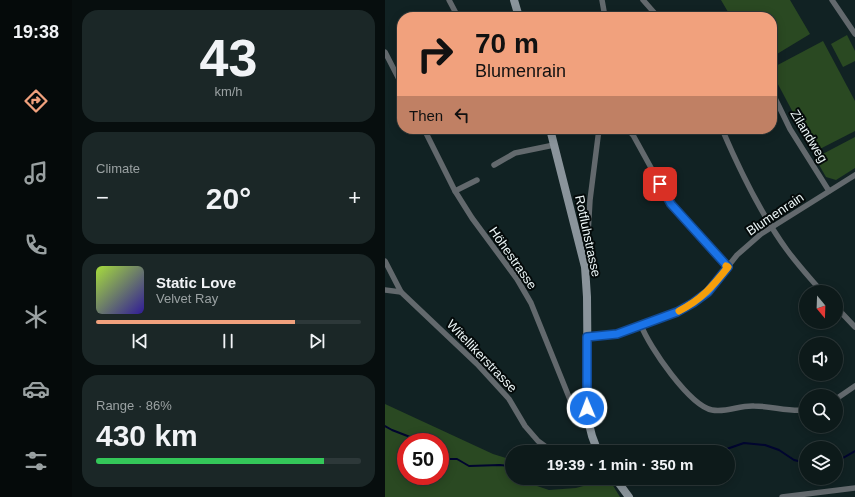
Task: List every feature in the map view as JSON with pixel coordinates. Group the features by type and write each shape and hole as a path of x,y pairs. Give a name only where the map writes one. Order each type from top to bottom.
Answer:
{"main road":[{"path":"514,0 518,12"},
{"name":"Rotfluhstrasse","path":"551,134 585,266 587,287 588,420 595,445"},
{"path":"620,485 629,497"}],"street":[{"path":"449,0 455,12"},
{"path":"602,0 604,12"},
{"path":"643,0 654,12"},
{"path":"832,0 855,34"},
{"path":"385,52 397,75"},
{"name":"Zilandweg","path":"777,102 790,129 829,191"},
{"name":"Höhestrasse","path":"426,134 455,191 472,218 517,279 547,340 575,412 580,418 588,420"},
{"path":"579,240 588,234 590,200 598,134"},
{"path":"632,134 671,204 728,267"},
{"path":"724,134 743,176 771,227 792,257 816,285"},
{"path":"494,165 515,153 554,145"},
{"name":"Blumenrain","path":"587,337 613,335 677,312 693,303 708,292 747,246 771,227 855,175"},
{"path":"455,191 477,180"},
{"name":"Witellikerstrasse","path":"385,261 401,292 477,364 509,399 525,426 543,445"},
{"path":"385,290 401,292"},
{"path":"843,314 855,327"},
{"path":"641,326 648,342 668,371 698,402 707,409 718,411 743,406 756,406 782,410 799,410"},
{"path":"843,394 855,386"},
{"path":"782,497 855,488"}],"green space":[{"path":"721,0 790,0 810,34 777,54 777,12 728,12"},
{"path":"847,35 855,51 855,61 843,67 831,44"},
{"path":"823,41 855,101 855,131 814,152 777,82 777,65"},
{"path":"855,137 855,168 836,180 826,177 815,158"},
{"path":"385,404 448,433 397,433 397,485 449,485 449,434 493,454 505,458 505,485 534,485 549,490 576,488 587,485 613,485 620,497 385,497"}],"waterway":[{"path":"385,426 400,433"},
{"path":"735,446 744,443 765,445 779,450 794,460 799,461"},
{"path":"843,458 855,451"},
{"path":"449,459 457,459 469,466 505,466"}],"slow traffic":[{"path":"679,311 708,292 728,267 726,266"}],"route":[{"path":"587,408 587,337 617,334 677,312 708,292 728,267 671,204 660,184"}]}
